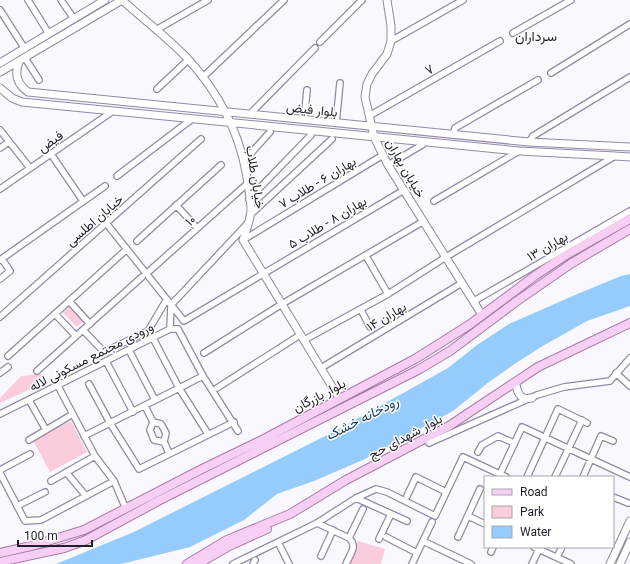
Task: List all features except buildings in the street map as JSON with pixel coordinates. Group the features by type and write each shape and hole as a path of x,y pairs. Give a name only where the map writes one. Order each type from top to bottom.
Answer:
{"main road":[{"name":"بلوار بازرگان","path":"0,553 35,545 78,532 262,440 415,359 482,315 536,275 596,237 630,219"},
{"name":"بلوار بازرگان","path":"0,562 64,548 86,540 204,478 418,370 450,351 517,301 572,263 630,229"},
{"path":"596,237 600,246"},
{"name":"بلوار شهدای حج","path":"187,564 227,540 290,514 346,480 464,418 538,367 630,323"},
{"name":"بلوار شهدای حج","path":"198,564 229,546 292,518 348,484 429,443 465,422 536,372 630,327"},
{"path":"202,469 204,478"}],"street":[{"path":"28,0 49,34"},
{"path":"61,0 74,19"},
{"path":"0,72 122,0"},
{"name":"خیابان طلاب","path":"122,0 188,60 203,77 226,112 240,146 248,183 250,219 243,240"},
{"path":"156,30 208,0"},
{"path":"203,77 284,0"},
{"path":"320,42 362,0"},
{"name":"خیابان بهاران","path":"387,0 391,26 391,42 386,54 367,84 365,97 374,137 383,156 482,315"},
{"path":"391,42 463,0"},
{"path":"513,33 571,0"},
{"path":"0,63 102,1"},
{"path":"0,10 25,49"},
{"path":"551,73 630,24"},
{"name":"۷","path":"369,116 500,41"},
{"path":"250,114 315,48"},
{"path":"22,60 38,80"},
{"name":"بلوار فیض","path":"22,60 16,70 17,79 21,87 28,92 529,142 630,147"},
{"path":"157,89 188,60"},
{"path":"529,142 533,136 630,77"},
{"path":"453,135 455,128 538,80"},
{"path":"336,123 340,83"},
{"name":"بلوار فیض","path":"0,88 12,98 22,102 497,149 630,157"},
{"path":"304,120 307,90"},
{"path":"68,106 69,96"},
{"name":"فیض","path":"0,189 113,111"},
{"path":"118,176 192,119"},
{"path":"0,130 30,168"},
{"path":"244,161 270,132"},
{"path":"249,198 310,135"},
{"name":"خيابان اطلسى","path":"0,317 201,139"},
{"path":"106,223 127,249 144,276 171,304 250,219 332,139"},
{"path":"497,149 498,139"},
{"path":"0,148 8,142"},
{"path":"388,164 422,145"},
{"path":"434,201 520,151"},
{"path":"51,154 83,201"},
{"name":"بهاران ۶ - طلاب ۷","path":"243,240 383,156"},
{"path":"217,388 302,338 361,310 446,257 615,156"},
{"path":"137,241 221,165"},
{"name":"۱۰","path":"83,330 248,183"},
{"path":"0,279 10,271 1,259 105,186"},
{"name":"بهاران ۸ - طلاب ۵","path":"171,304 184,321 404,190"},
{"path":"176,205 197,228"},
{"name":"بهاران ۱۳","path":"474,301 630,211"},
{"path":"204,353 282,304 424,221"},
{"path":"243,240 262,274 339,398"},
{"path":"8,356 127,249"},
{"path":"366,256 388,294"},
{"name":"بهاران ۱۴","path":"321,368 462,283"},
{"path":"38,371 83,330 104,352 148,331 167,299"},
{"path":"69,301 90,324"},
{"name":"ورودی مجتمع مسکونی لاله","path":"0,414 170,329 171,304"},
{"path":"361,310 370,327"},
{"path":"55,314 76,336"},
{"path":"170,329 178,329 203,376 234,422 238,431"},
{"path":"153,338 179,388 208,434"},
{"path":"129,350 155,400"},
{"path":"429,443 532,398 564,387 610,381 630,358"},
{"path":"106,361 133,412"},
{"path":"0,373 8,367"},
{"path":"616,373 630,386"},
{"path":"84,436 203,376"},
{"path":"89,384 110,423 139,469 234,422"},
{"path":"516,385 517,393 521,397 526,399 532,398"},
{"path":"58,386 95,456 114,480 126,508"},
{"path":"29,400 46,430"},
{"path":"145,406 153,422 150,430 154,440 164,442"},
{"path":"527,476 558,409 584,421 568,448 555,476"},
{"path":"29,440 73,414"},
{"path":"153,422 161,424 166,433 164,442 169,453"},
{"path":"500,474 522,427 630,477"},
{"path":"478,452 482,445 498,436 514,444"},
{"path":"583,476 601,436 613,441"},
{"path":"30,454 0,472 25,521 41,520 114,480"},
{"path":"51,480 95,456"},
{"path":"233,564 317,523 356,498 370,491 380,490 434,516 463,457 504,476"},
{"path":"66,472 86,496"},
{"path":"407,496 416,477 446,492"},
{"path":"458,537 480,489"},
{"path":"18,506 45,492"},
{"path":"614,497 628,503"},
{"path":"356,498 407,521"},
{"path":"349,538 363,509"},
{"path":"379,539 391,514"},
{"path":"468,516 484,524"},
{"path":"622,563 628,539 630,521"},
{"path":"412,564 432,522"},
{"path":"317,523 353,541 354,545 346,564"},
{"path":"321,556 333,530"},
{"path":"386,537 417,553"},
{"path":"610,564 628,539"},
{"path":"423,541 471,564"},
{"path":"278,542 289,564"},
{"path":"532,564 537,548 571,564"},
{"path":"557,558 562,548"},
{"path":"283,564 286,558"},
{"path":"454,564 457,558"}],"green space":[{"path":"69,307 83,321 77,327 63,313"},
{"path":"44,374 46,382 0,403 0,398 21,376"},
{"path":"71,421 87,452 50,472 33,440"},
{"path":"358,541 385,549 381,564 349,564"}],"water":[{"name":"رودخانه خشک","path":"630,274 630,306 587,321 541,347 489,382 453,411 365,459 314,481 277,494 244,520 190,547 121,564 56,564 134,532 335,431 448,368 477,345 509,324 575,295 621,276"}],"district":[{"name":"سرداران","path":"536,36"}]}
